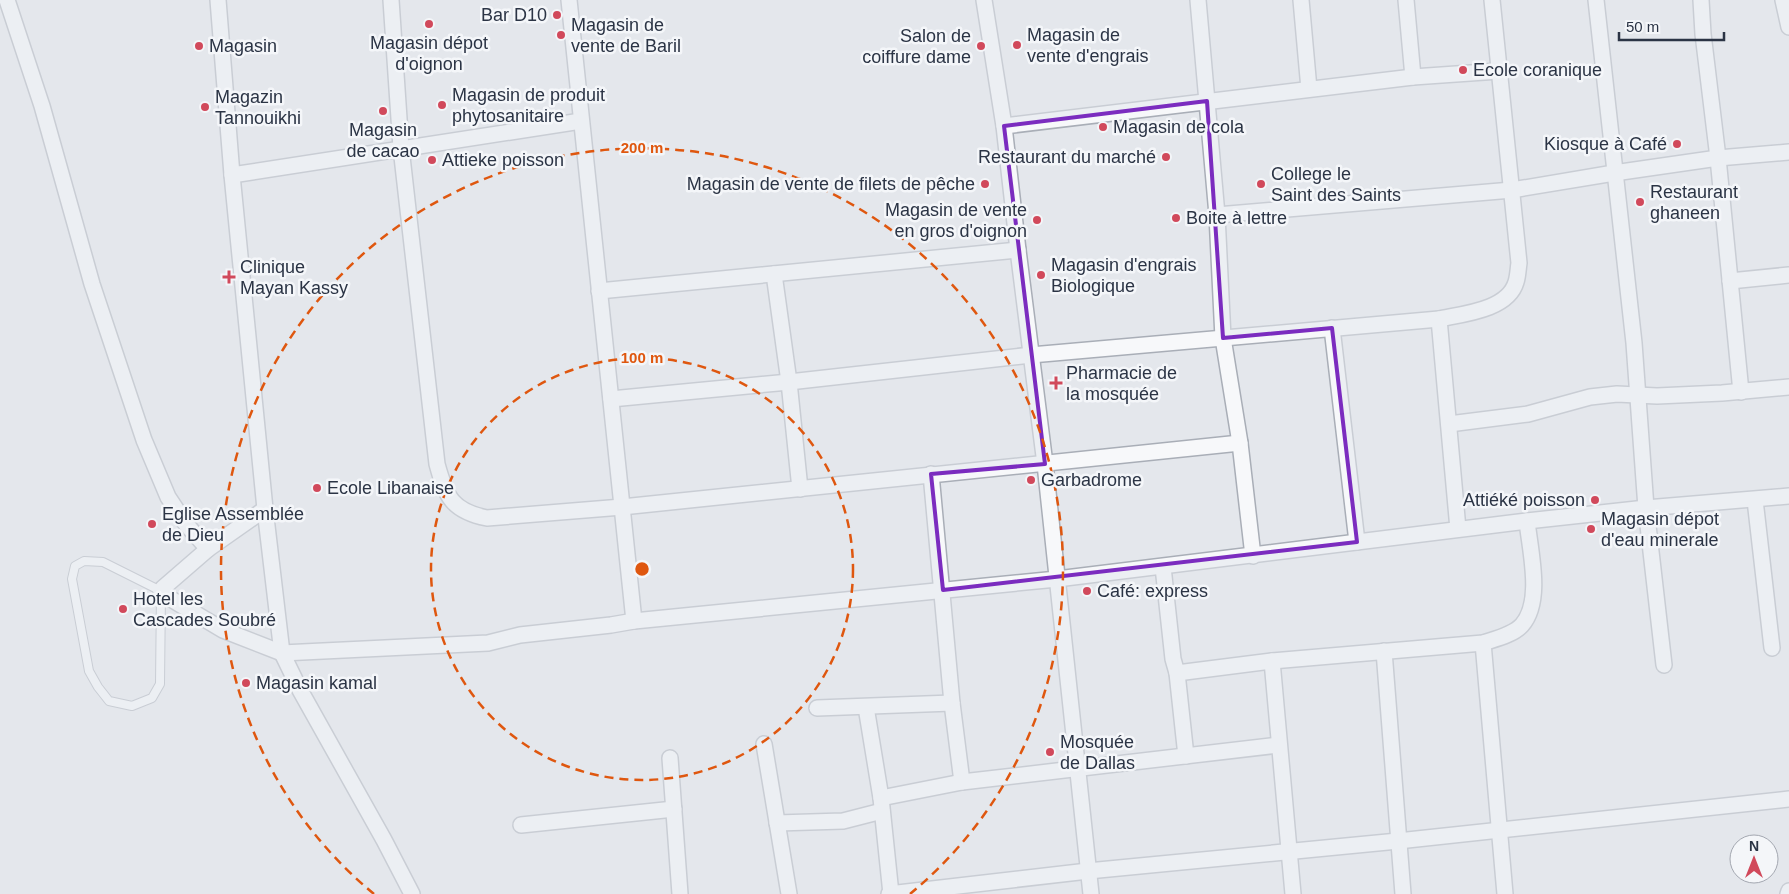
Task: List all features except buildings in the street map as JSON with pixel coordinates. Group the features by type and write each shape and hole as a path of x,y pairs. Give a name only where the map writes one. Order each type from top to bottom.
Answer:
{"street":[{"path":"7,0 42,106 92,284 144,440 168,497 186,524 208,549"},
{"path":"218,0 232,176 265,509 282,653 300,690 412,894"},
{"path":"391,0 401,148 437,464 444,489 456,505 470,514 487,518 622,507 1240,443"},
{"path":"568,0 634,621"},
{"path":"984,0 1004,126 1045,464 1091,894"},
{"path":"1198,0 1217,215 1223,338 1240,443 1253,556"},
{"path":"1301,0 1310,89"},
{"path":"1406,0 1414,77"},
{"path":"610,398 789,382 1031,356 1439,319 1486,308 1507,298 1516,283 1519,263 1492,0"},
{"path":"1596,0 1639,395 1646,508 1664,665"},
{"path":"1701,0 1741,392"},
{"path":"1783,0 1789,27"},
{"path":"1004,126 1414,77 1499,71"},
{"path":"232,176 581,121"},
{"path":"1217,215 1512,190 1718,158 1789,152"},
{"path":"599,291 1018,250"},
{"path":"774,274 789,382 800,489"},
{"path":"1730,281 1789,276"},
{"path":"1439,319 1458,529"},
{"path":"1332,328 1357,542"},
{"path":"1449,424 1528,414 1590,397 1617,394 1712,394 1789,387"},
{"path":"931,474 952,703 962,782"},
{"path":"265,509 208,549 161,591 166,596 223,630 282,653 488,644 520,635 634,621 1057,580 1458,529 1646,508 1789,496"},
{"path":"1755,500 1772,648"},
{"path":"1177,673 1272,661 1483,643 1507,635 1521,626 1530,610 1534,589 1527,522"},
{"path":"1163,567 1186,756"},
{"path":"1483,643 1505,894"},
{"path":"1384,651 1403,894"},
{"path":"1272,661 1293,894"},
{"path":"817,708 952,703"},
{"path":"866,707 882,804 890,894 1088,871 1398,841 1789,799"},
{"path":"764,744 790,894"},
{"path":"777,823 843,821 882,804 962,782 1279,745"},
{"path":"670,758 680,894"},
{"path":"521,825 674,809"}],"lane":[{"path":"84,561 103,562 161,591 160,684 152,698 132,706 109,701 89,671 72,578 75,566 84,561"}],"highlighted area":[{"path":"1207,101 1223,338 1332,328 1357,542 943,590 931,474 1045,464 1004,126"}],"place":[{"name":"Bar D10","path":"557,15"},
{"name":"Magasin dépot d'oignon","path":"429,24"},
{"name":"Magasin de vente de Baril","path":"561,35"},
{"name":"Magasin de vente d'engrais","path":"1017,45"},
{"name":"Magasin","path":"199,46"},
{"name":"Salon de coiffure dame","path":"981,46"},
{"name":"Ecole coranique","path":"1463,70"},
{"name":"Magasin de produit phytosanitaire","path":"442,105"},
{"name":"Magazin Tannouikhi","path":"205,107"},
{"name":"Magasin de cacao","path":"383,111"},
{"name":"Magasin de cola","path":"1103,127"},
{"name":"Kiosque à Café","path":"1677,144"},
{"name":"Restaurant du marché","path":"1166,157"},
{"name":"Attieke poisson","path":"432,160"},
{"name":"Magasin de vente de filets de pêche","path":"985,184"},
{"name":"College le Saint des Saints","path":"1261,184"},
{"name":"Restaurant ghaneen","path":"1640,202"},
{"name":"Boite à lettre","path":"1176,218"},
{"name":"Magasin de vente en gros d'oignon","path":"1037,220"},
{"name":"Magasin d'engrais Biologique","path":"1041,275"},
{"name":"Clinique Mayan Kassy","path":"229,277"},
{"name":"Pharmacie de la mosquée","path":"1056,383"},
{"name":"Garbadrome","path":"1031,480"},
{"name":"Ecole Libanaise","path":"317,488"},
{"name":"Attiéké poisson","path":"1595,500"},
{"name":"Eglise Assemblée de Dieu","path":"152,524"},
{"name":"Magasin dépot d'eau minerale","path":"1591,529"},
{"name":"Café: express","path":"1087,591"},
{"name":"Hotel les Cascades Soubré","path":"123,609"},
{"name":"Magasin kamal","path":"246,683"},
{"name":"Mosquée de Dallas","path":"1050,752"}]}
